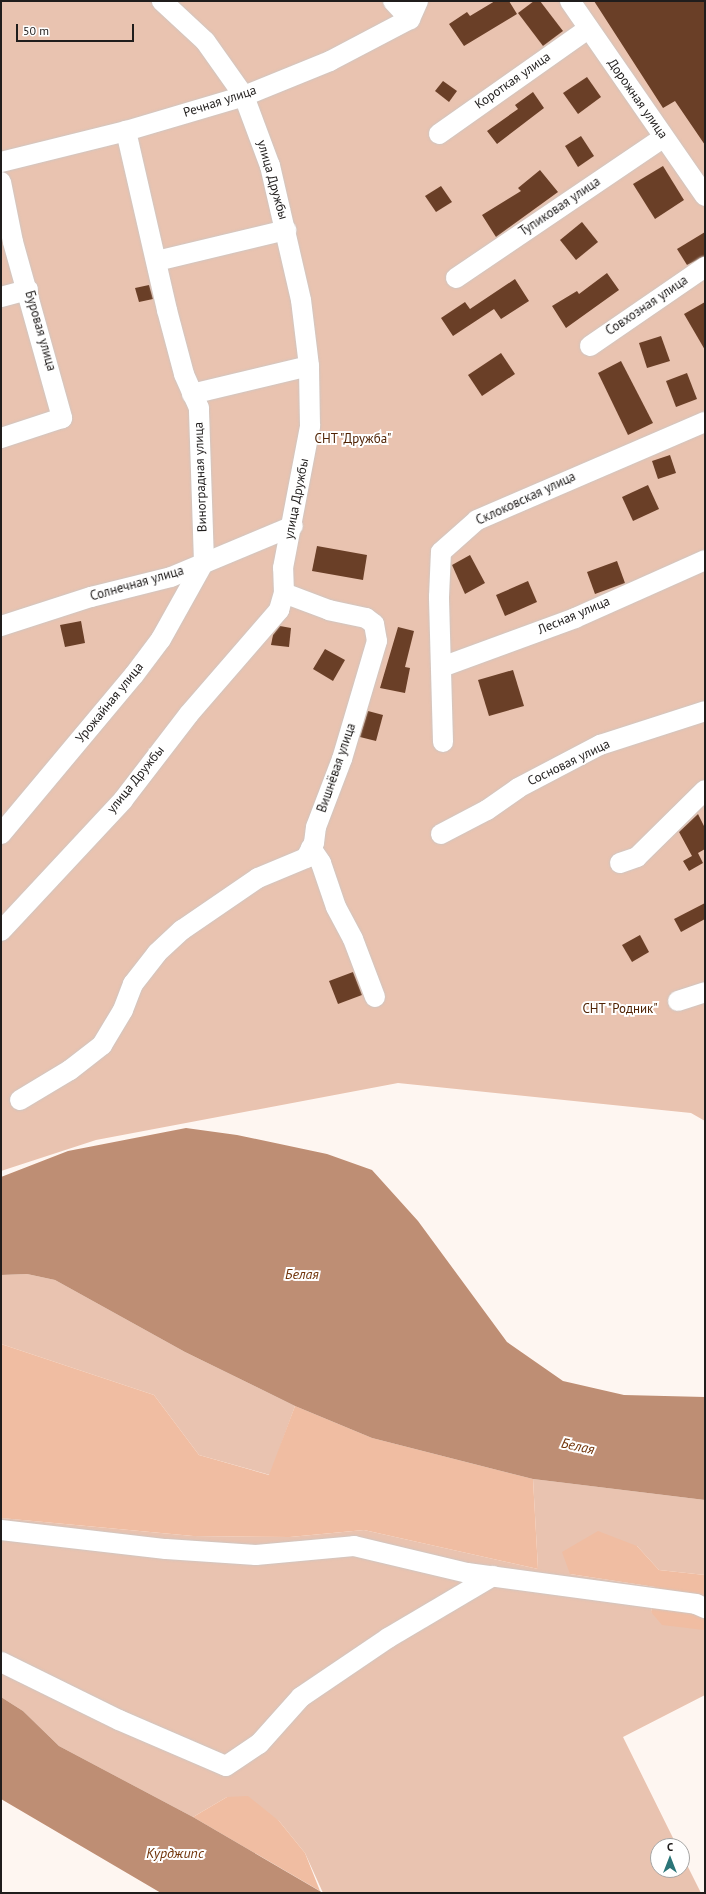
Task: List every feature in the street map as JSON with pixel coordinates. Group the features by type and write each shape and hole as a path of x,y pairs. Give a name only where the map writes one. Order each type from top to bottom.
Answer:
{"street":[{"name":"улица Дружбы","path":"1,931 123,800 189,714 279,610 284,593 283,568 310,426 309,366 301,300 270,166 244,96 205,41 162,1"},
{"path":"393,1 414,10"},
{"name":"Дорожная улица","path":"570,1 705,196"},
{"name":"Речная улица","path":"1,162 126,131 244,96 330,61 414,10"},
{"name":"Короткая улица","path":"439,134 588,28"},
{"name":"Виноградная улица","path":"126,131 174,339 192,394 199,408 204,562"},
{"name":"Тупиковая улица","path":"456,278 664,137"},
{"name":"Буровая улица","path":"1,182 13,242 28,290 62,418 1,438"},
{"path":"157,260 286,230"},
{"name":"Совхозная улица","path":"590,346 705,267"},
{"path":"1,298 28,290"},
{"path":"192,394 309,366"},
{"name":"Склоковская улица","path":"443,742 441,552 477,520 705,422"},
{"name":"Солнечная улица","path":"1,626 91,597 171,577 292,526"},
{"name":"Лесная улица","path":"442,667 575,618 705,560"},
{"name":"Урожайная улица","path":"1,834 134,675 161,639 204,562"},
{"name":"Вишнёвая улица","path":"284,593 322,608 366,618 374,624 377,641 311,848"},
{"name":"Сосновая улица","path":"441,834 486,810 518,788 600,746 705,710"},
{"path":"620,863 637,857 705,790"},
{"path":"20,1100 70,1070 102,1045 123,1010 132,984 157,953 182,930 258,878 306,858 311,848 321,863 336,907 353,939 375,997"},
{"path":"678,1001 705,992"},
{"path":"1,1530 166,1549 256,1555 354,1546 416,1562 494,1576 696,1604 705,1608"},
{"path":"1,1662 118,1720 226,1766 258,1744 301,1697 388,1638 494,1576"}],"green space":[{"name":"СНТ \"Дружба\"","path":"1,1 705,1 705,1121 691,1113 398,1083 96,1140 1,1171"},
{"path":"27,1274 55,1280 185,1352 295,1406 270,1475 199,1455 154,1395 1,1344 1,1275"},
{"path":"533,1479 705,1500 705,1575 659,1570 637,1546 570,1574 655,1587 651,1612 705,1630 705,1695 623,1737 673,1838 650,1838 650,1878 690,1878 690,1871 701,1893 323,1893 305,1853 279,1821 227,1797 193,1817 59,1746 23,1711 1,1697 1,1518 193,1536 290,1537 364,1530 538,1569"}],"shaded area":[{"path":"1,1344 154,1395 199,1455 269,1475 295,1406 372,1438 533,1479 538,1569 364,1530 290,1537 193,1536 1,1518"},
{"path":"598,1531 637,1546 659,1570 705,1575 704,1630 662,1625 651,1612 655,1587 570,1574 562,1552"},
{"path":"248,1796 279,1821 305,1853 320,1891 193,1817 227,1797"}],"water":[{"name":"Белая","path":"186,1128 237,1135 327,1154 372,1170 418,1221 507,1342 563,1381 624,1395 705,1397 705,1500 533,1479 372,1438 295,1406 185,1352 55,1280 27,1274 1,1275 1,1177 68,1151"},
{"name":"Курджипс","path":"1,1697 23,1711 59,1746 193,1817 323,1893 161,1893 1,1799"}],"building":[{"path":"495,1 509,1 517,14 464,46 449,24 467,12 470,16"},
{"path":"534,1 540,1 563,31 543,46 518,13"},
{"path":"594,1 705,1 705,145 675,101 663,108"},
{"path":"587,77 601,97 578,114 563,93"},
{"path":"443,81 457,91 449,102 435,91"},
{"path":"533,92 544,108 497,144 487,131 518,109 515,105"},
{"path":"581,136 594,156 578,167 565,146"},
{"path":"663,166 684,200 655,219 633,184"},
{"path":"540,170 558,192 496,237 482,215 521,191 518,188"},
{"path":"441,186 452,202 436,212 425,196"},
{"path":"582,222 598,242 576,260 560,240"},
{"path":"705,232 705,256 687,265 677,249"},
{"path":"607,273 619,290 566,328 552,306 577,291 579,294"},
{"path":"515,279 529,301 501,319 494,309 453,336 441,318 465,302 470,309"},
{"path":"149,285 153,299 139,302 135,288"},
{"path":"705,302 705,350 684,314"},
{"path":"661,336 670,361 647,368 639,343"},
{"path":"501,353 515,374 482,396 468,375"},
{"path":"621,361 653,423 628,435 598,373"},
{"path":"687,373 697,399 676,407 666,381"},
{"path":"670,455 676,473 658,479 652,461"},
{"path":"648,485 659,509 633,521 622,497"},
{"path":"317,546 367,555 363,580 312,571"},
{"path":"470,555 485,583 465,594 452,565"},
{"path":"617,561 625,583 595,594 587,572"},
{"path":"528,581 537,602 505,616 496,595"},
{"path":"81,621 85,643 65,647 60,625"},
{"path":"280,626 291,628 289,647 271,645 273,635"},
{"path":"398,627 414,631 405,667 410,668 405,693 380,688"},
{"path":"325,649 345,660 333,681 313,669"},
{"path":"513,670 524,706 489,716 478,680"},
{"path":"368,711 383,715 376,741 360,737"},
{"path":"698,814 705,828 705,849 698,853 703,863 689,871 683,861 692,856 679,832"},
{"path":"705,903 705,919 681,932 674,919"},
{"path":"640,935 649,952 632,962 622,945"},
{"path":"353,972 362,995 338,1004 329,981"}],"park label":[{"name":"СНТ \"Родник\"","path":"620,1009"}]}
